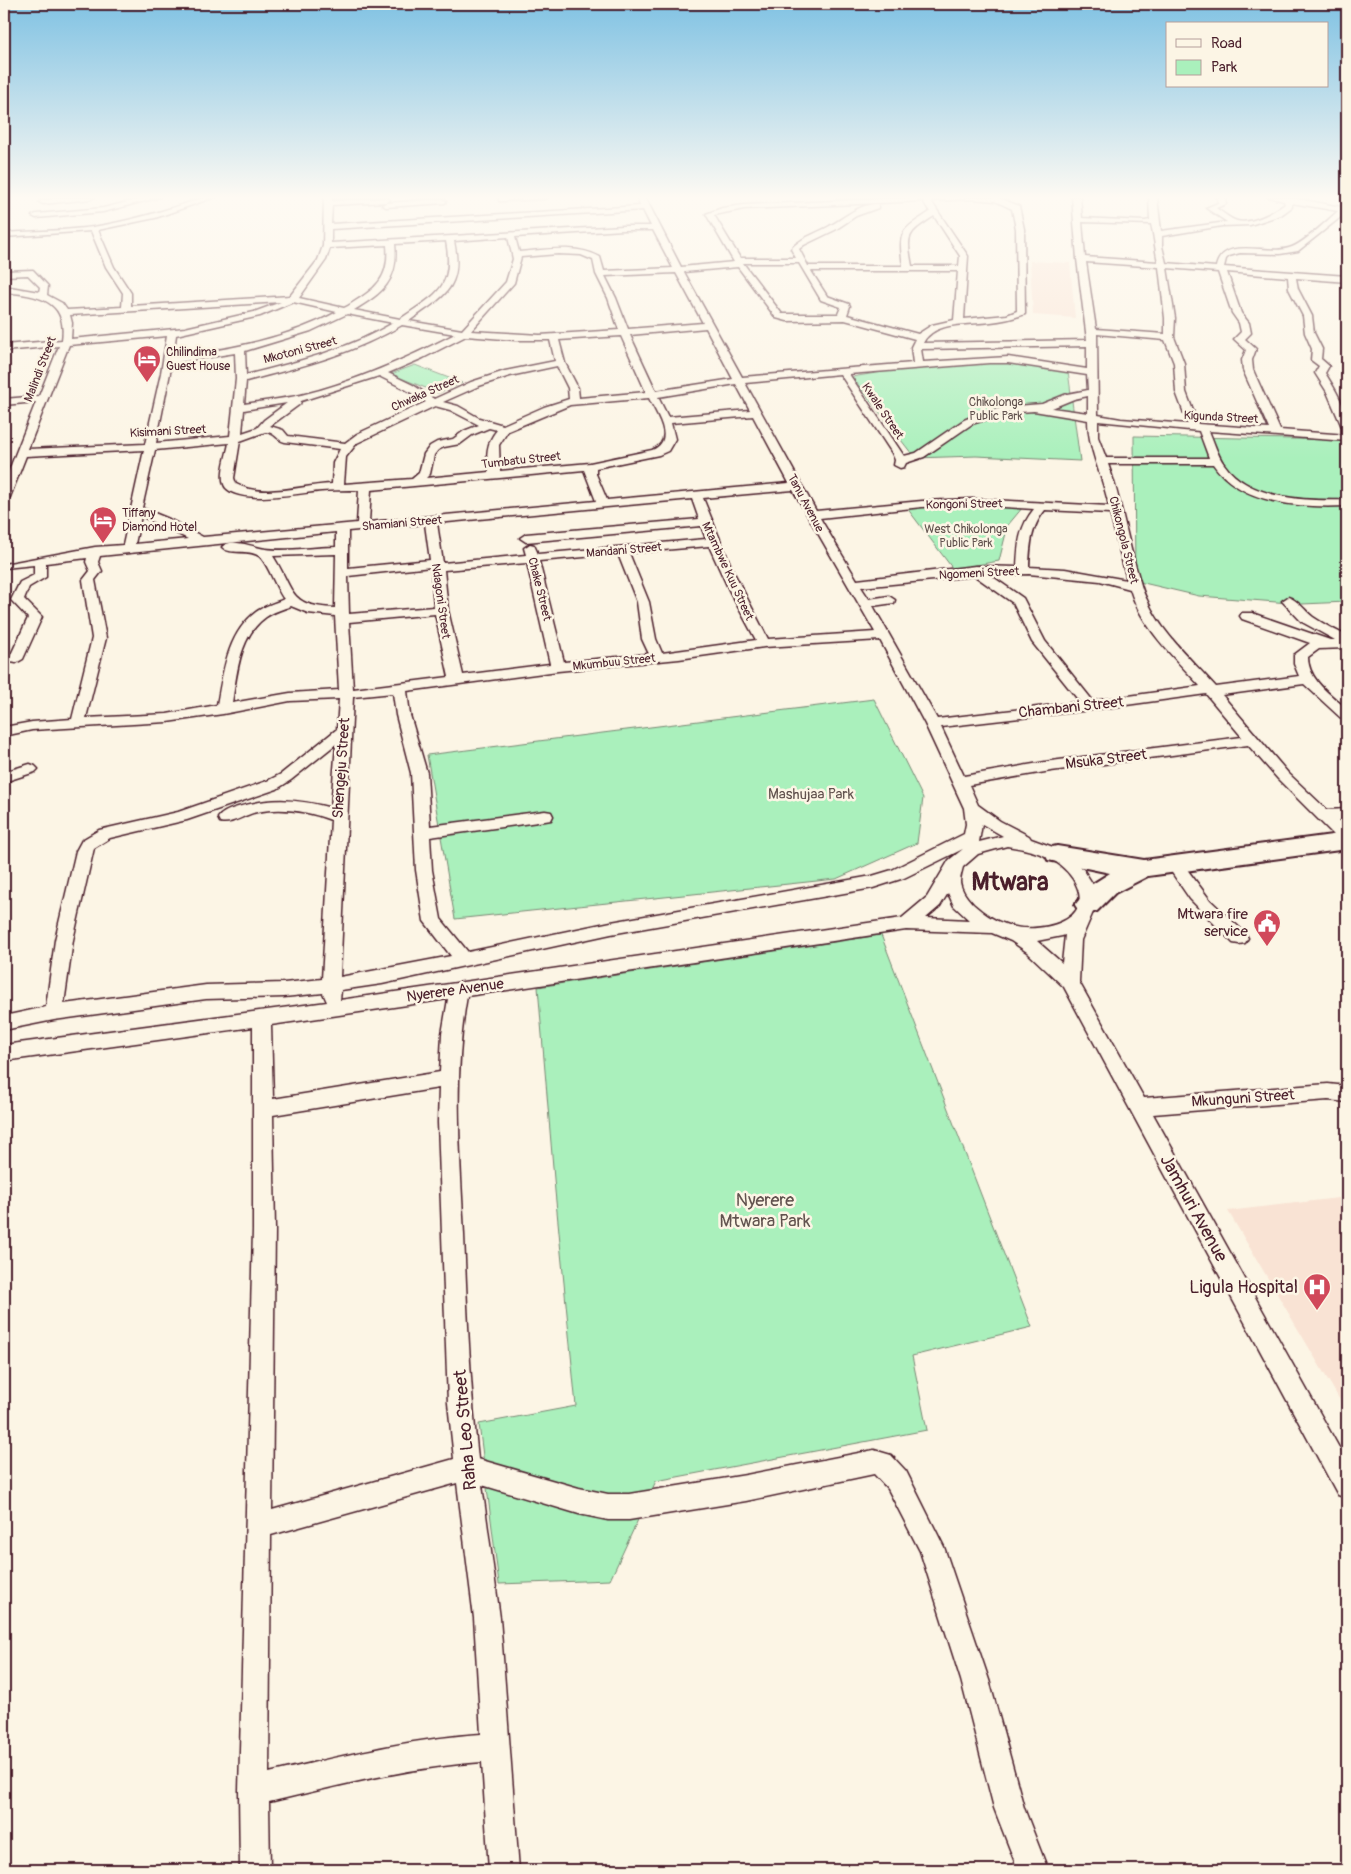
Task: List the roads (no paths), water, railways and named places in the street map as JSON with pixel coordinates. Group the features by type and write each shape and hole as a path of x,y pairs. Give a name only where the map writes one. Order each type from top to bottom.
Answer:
{"highway":[{"path":"1057,854 1114,865 1145,868 1347,840"},
{"path":"1085,910 1099,890 1122,877 1145,868"}],"street":[{"path":"42,284 43,296"},
{"path":"121,284 127,293 126,309"},
{"path":"4,348 202,328 257,314 292,299 303,284"},
{"path":"168,361 240,350 304,331 346,311 369,297 382,284"},
{"name":"Mkotoni Street","path":"241,379 337,354 364,343 402,323 437,296 446,284"},
{"name":"Kisimani Street","path":"239,408 302,398 380,373 432,351 464,333 508,284"},
{"name":"Tumbatu Street","path":"240,350 241,379 238,424 228,478 231,486 236,491 261,494 338,487 417,483 590,466 639,458 664,449 670,439 670,435 624,332 605,284"},
{"name":"Tanu Avenue","path":"687,284 812,515 884,636 932,724 972,808"},
{"path":"756,284 780,316 842,317 889,328 918,341 1092,342 1169,337"},
{"path":"814,284 824,298 846,306 842,317"},
{"path":"959,321 961,284"},
{"path":"918,365 915,357 918,341 930,330 959,321 1006,317 1022,312 1021,284"},
{"name":"Chikongola Street","path":"1086,284 1092,342 1093,437 1103,460 1121,538 1135,586 1147,614 1156,628 1283,776 1347,840"},
{"path":"1165,284 1170,318 1169,337 1179,363 1181,392 1216,461 1235,481 1257,493 1309,502 1347,503"},
{"path":"1227,284 1234,305 1244,323 1246,333 1239,339 1251,349 1247,360 1248,370 1276,433"},
{"path":"1293,284 1293,290 1310,324 1309,333 1318,353 1316,360 1324,366 1320,372 1332,392 1347,427"},
{"path":"4,289 43,296 60,306 65,314 263,299 292,299 402,323 464,333 514,337 554,337 708,325"},
{"name":"Malindi Street","path":"4,497 6,483 22,453 66,341 68,322 65,314"},
{"path":"128,548 168,361 169,343 173,332"},
{"path":"554,337 560,363 573,388 574,402"},
{"path":"1074,354 1092,342"},
{"path":"495,476 492,448 497,435 504,429 556,406 574,402 600,401 653,394 739,380 1048,356"},
{"path":"817,360 827,374"},
{"path":"1008,360 1093,373"},
{"name":"Chwaka Street","path":"346,446 361,436 475,384 560,363"},
{"path":"526,370 567,375"},
{"name":"Kwale Street","path":"843,372 901,463 920,455 963,425 980,417 1005,410 1035,408"},
{"path":"380,373 409,387 434,403 454,408 475,420 504,429"},
{"path":"1035,408 1071,396 1092,392"},
{"name":"Kisimani Street","path":"22,453 183,445 235,439 259,432 279,413 302,398"},
{"path":"4,402 42,399"},
{"name":"Kigunda Street","path":"1035,408 1094,419 1199,429 1347,438"},
{"path":"664,421 756,412"},
{"path":"417,483 418,479 424,474 429,454 434,448 441,444 456,442 468,433 489,424"},
{"path":"264,428 279,432 285,439 346,446 338,464 338,487"},
{"path":"1103,460 1216,461"},
{"path":"590,466 590,474 602,504"},
{"name":"Shamiani Street","path":"5,562 40,560 95,551 796,486"},
{"path":"363,527 366,487"},
{"path":"1012,596 1009,584 1017,575 1025,570 1023,539 1026,528 1038,506 1032,493"},
{"name":"Mtambwe Kuu Street","path":"697,496 705,522 714,542 744,606 764,643"},
{"name":"Kongoni Street","path":"812,515 940,502 1116,510"},
{"path":"136,510 174,526 202,542 212,545 256,550 263,553 268,558 284,592 291,601 308,609 342,616 441,610"},
{"name":"Chake Street","path":"521,512 558,667"},
{"name":"Ndagoni Street","path":"431,521 441,610 456,680"},
{"path":"526,538 705,522"},
{"path":"132,531 174,526"},
{"name":"Shengeju Street","path":"334,1008 330,970 346,694 342,616 342,529"},
{"name":"Mandani Street","path":"341,573 714,542"},
{"path":"263,553 341,550"},
{"path":"622,550 642,602 649,639 657,658"},
{"path":"78,722 99,638 99,625 88,580 96,571 92,562 95,551"},
{"path":"16,659 35,617 17,600 24,585 40,577 40,560"},
{"path":"975,570 1012,596 1023,608 1039,642 1090,706"},
{"name":"Ngomeni Street","path":"852,584 975,570 1025,570 1076,573 1108,578 1135,586"},
{"path":"864,604 889,600"},
{"path":"223,710 235,651 241,638 260,616 291,601"},
{"path":"1288,601 1307,619 1347,643"},
{"path":"1247,616 1328,644"},
{"name":"Mkumbuu Street","path":"4,732 32,726 78,722 167,718 290,698 399,688 558,667 657,658 764,643 884,636"},
{"path":"1347,643 1316,645 1301,654 1299,662 1304,675 1347,716"},
{"name":"Chambani Street","path":"932,724 1308,679"},
{"path":"399,688 403,715 418,773 424,870 433,921 464,959"},
{"path":"54,1013 64,940 84,852 88,844 105,834 181,816 272,785 286,777 344,730"},
{"name":"Msuka Street","path":"961,782 1050,766 1252,740"},
{"path":"4,777 30,768"},
{"path":"226,818 249,808 287,803 320,809 339,817"},
{"path":"906,924 926,910 940,896 958,858 971,843 972,808"},
{"path":"972,808 994,825 1028,843 1057,854 1076,869 1087,887 1085,910 1072,940 1070,982"},
{"path":"1323,815 1347,814"},
{"path":"421,832 544,816"},
{"path":"4,1023 54,1013 206,992 284,990 332,986 611,928 874,882 898,874 971,843 1007,841 1028,843"},
{"path":"1174,864 1188,888 1204,906 1239,938"},
{"path":"952,870 951,886 958,901 972,916 991,927 1021,938 1038,951 1070,982"},
{"path":"1008,933 1031,936 1052,934 1070,927 1085,910"},
{"path":"906,924 991,927"},
{"name":"Nyerere Avenue","path":"4,1053 262,1019 694,954 769,946 906,924"},
{"name":"Jamhuri Avenue","path":"1070,982 1347,1486"},
{"name":"Raha Leo Street","path":"459,989 451,1034 448,1122 460,1403 487,1618 504,1870"},
{"path":"255,1870 254,1791 264,1230 262,1019"},
{"path":"262,1109 450,1078"},
{"name":"Mkunguni Street","path":"1138,1107 1328,1092 1347,1094"},
{"path":"259,1526 467,1468 579,1501 608,1507 629,1507 746,1488 838,1468 874,1462 882,1464 897,1480 931,1547 975,1680 1009,1808 1033,1870"},
{"path":"254,1791 383,1761 438,1751 495,1746"}],"place":[{"name":"Chilindima Guest House","path":"147,383"},
{"name":"Tiffany Diamond Hotel","path":"103,544"},
{"name":"Mtwara fire service","path":"1267,947"},
{"name":"Ligula Hospital","path":"1317,1311"}],"district":[{"name":"Mtwara","path":"1010,881"}],"park label":[{"name":"Chikolonga Public Park","path":"996,409"},
{"name":"West Chikolonga Public Park","path":"966,536"},
{"name":"Mashujaa Park","path":"811,794"},
{"name":"Nyerere Mtwara Park","path":"765,1210"}]}
